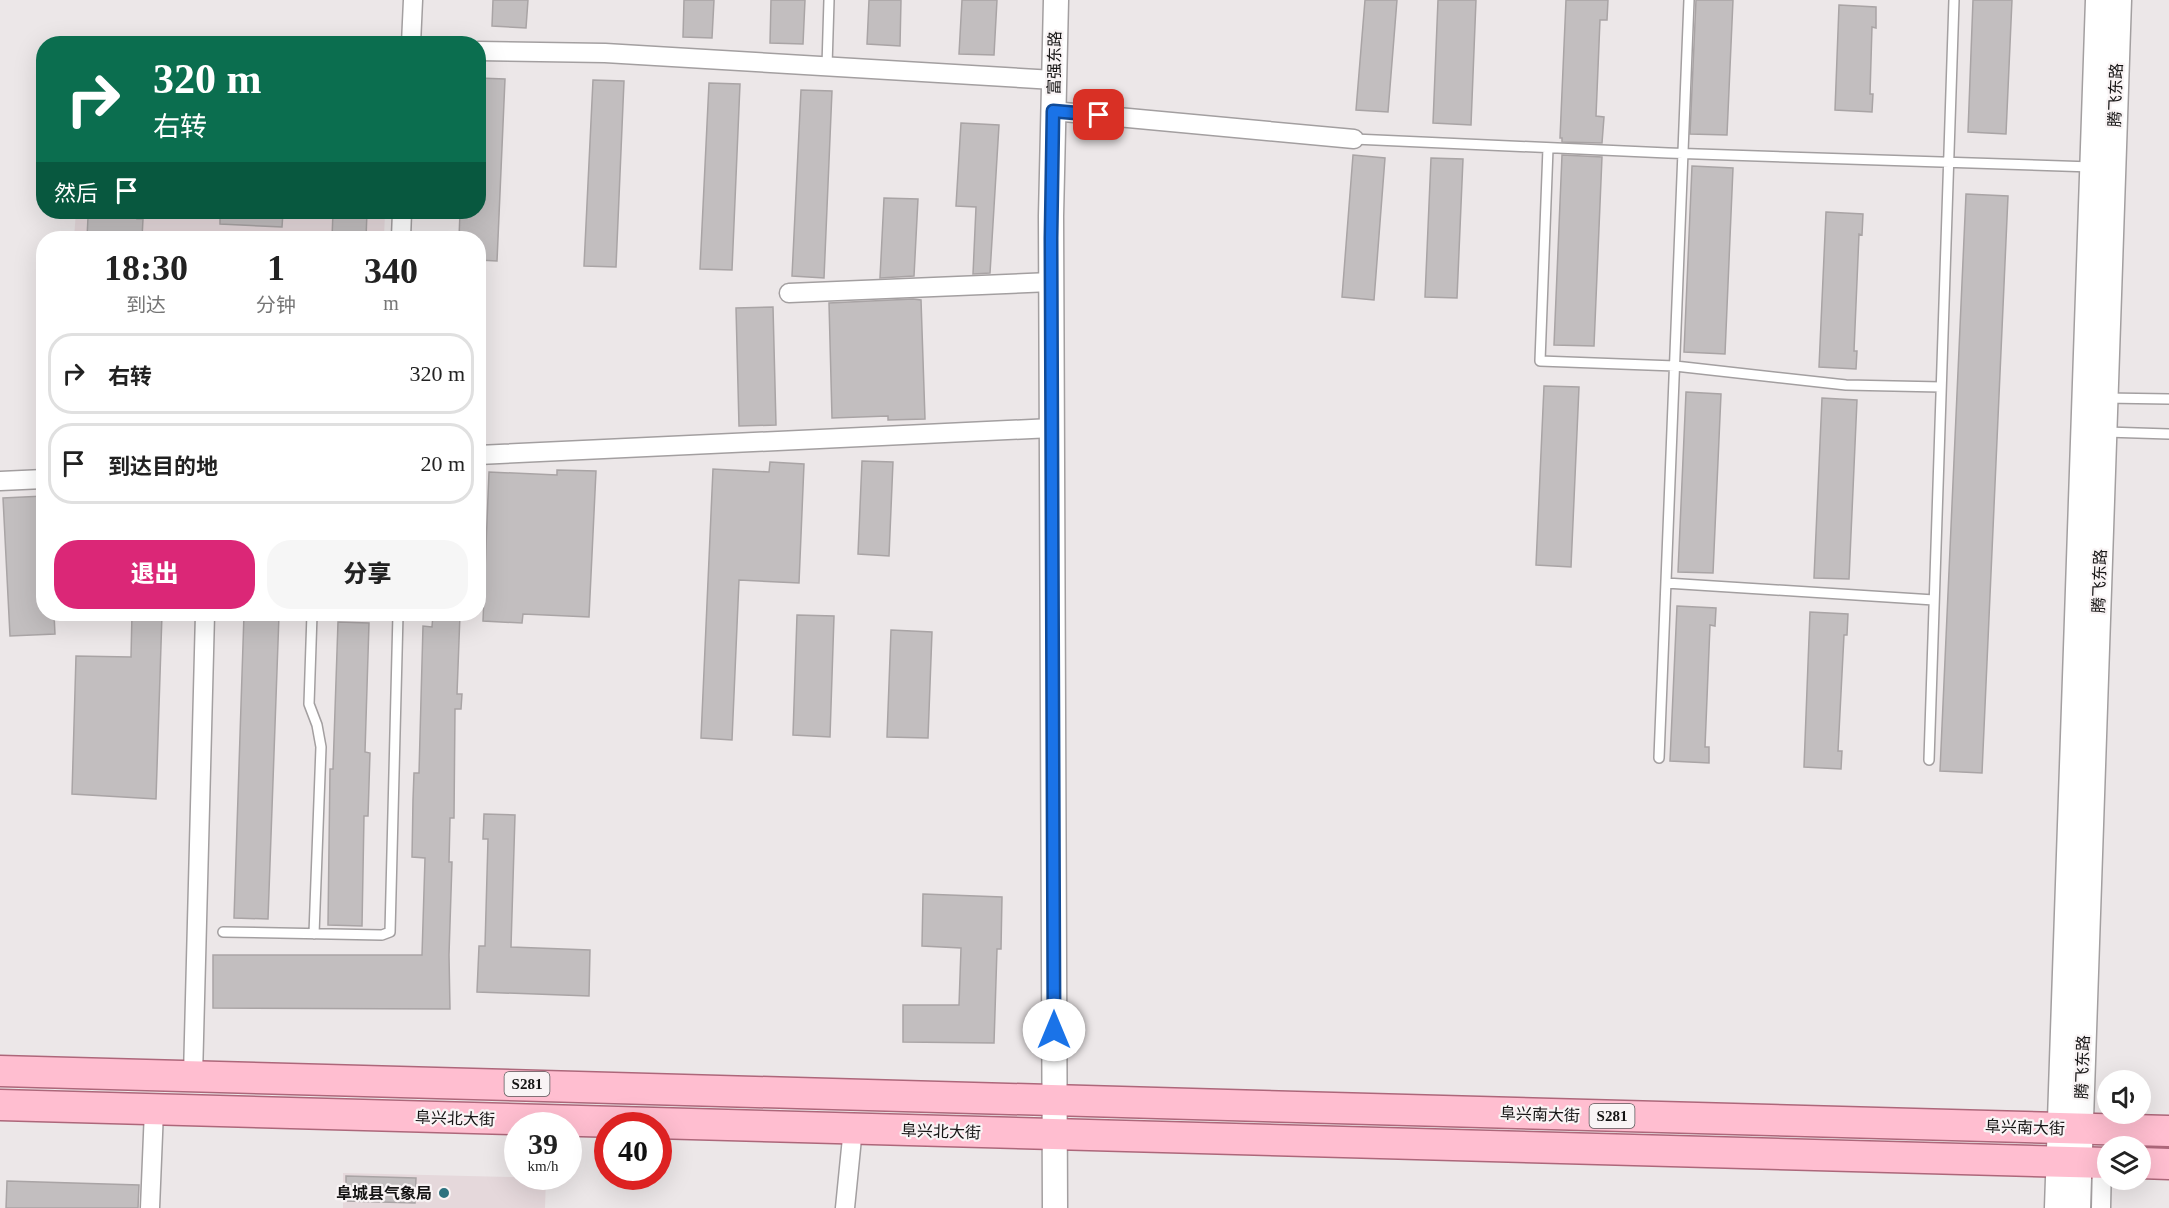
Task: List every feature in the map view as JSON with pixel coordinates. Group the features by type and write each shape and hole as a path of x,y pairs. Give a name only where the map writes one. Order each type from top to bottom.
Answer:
{"main road":[{"name":"阜兴北大街","path":"0,1071 1054,1100"},
{"name":"阜兴南大街","path":"1054,1100 2169,1131"},
{"name":"阜兴北大街","path":"0,1106 1055,1134"},
{"name":"阜兴南大街","path":"1055,1134 2087,1162"},
{"path":"2151,1163 2169,1164"}],"street":[{"path":"411,36 413,0"},
{"name":"富强东路","path":"1055,1208 1051,282 1056,0"},
{"name":"腾飞东路","path":"2087,1162 2070,1128 2092,167 2098,0"},
{"name":"腾飞东路","path":"2070,1128 2104,432 2119,0"},
{"path":"486,51 605,53 1054,80"},
{"path":"1053,111 1354,139"},
{"path":"789,293 1051,282"},
{"path":"486,455 1052,428"},
{"path":"0,482 36,480"},
{"path":"193,1076 206,621"},
{"path":"150,1208 154,1110"},
{"path":"845,1208 853,1128"},
{"path":"2057,1208 2087,1162"},
{"path":"2078,1208 2087,1162"},
{"path":"2087,1162 2101,1208"}],"lane":[{"path":"827,66 829,0"},
{"path":"1659,758 1689,0"},
{"path":"1929,760 1954,0"},
{"path":"1354,139 2092,167"},
{"path":"1548,148 1540,361 1675,366 1846,386 1941,387"},
{"path":"2105,398 2169,399"},
{"path":"2104,432 2169,434"},
{"path":"1666,583 1934,600"},
{"path":"312,621 309,704 317,725 321,747 314,934"},
{"path":"223,932 382,935 390,932 398,621"}],"shaded area":[{"path":"75,219 385,219 384,231 75,231"},
{"name":"阜城县气象局","path":"343,1173 504,1177 504,1190 546,1190 545,1208 343,1208"}],"building":[{"path":"493,0 528,0 526,28 492,26"},
{"path":"684,0 714,0 712,38 683,37"},
{"path":"771,0 805,0 803,44 770,43"},
{"path":"869,0 901,0 900,46 867,44"},
{"path":"962,0 997,0 994,55 959,54"},
{"path":"1365,0 1397,0 1388,112 1356,110"},
{"path":"1438,0 1476,0 1471,125 1433,123"},
{"path":"1566,0 1608,0 1607,20 1600,20 1596,116 1604,117 1602,143 1562,142 1560,138"},
{"path":"1696,0 1733,0 1727,135 1690,134"},
{"path":"1973,0 2012,0 2006,134 1968,132"},
{"path":"1839,5 1876,7 1876,28 1872,27 1870,94 1873,94 1872,112 1835,110"},
{"path":"486,78 505,79 497,261 486,260 486,231 459,231 460,219 486,219"},
{"path":"593,80 624,81 616,267 584,266"},
{"path":"709,83 740,84 732,270 700,269"},
{"path":"801,90 832,91 824,278 792,276"},
{"path":"961,123 999,125 990,273 973,274 976,207 956,206"},
{"path":"1353,155 1385,158 1374,300 1342,297"},
{"path":"1562,155 1602,157 1594,346 1554,345"},
{"path":"1431,158 1463,159 1457,298 1425,297"},
{"path":"1692,166 1733,168 1725,354 1684,352"},
{"path":"1966,194 2008,196 1982,773 1940,771"},
{"path":"884,198 918,199 914,276 880,278"},
{"path":"1826,212 1863,214 1862,235 1859,234 1854,351 1857,351 1856,369 1819,367"},
{"path":"88,219 143,219 142,231 87,231"},
{"path":"220,219 283,219 282,227 220,224"},
{"path":"333,219 367,219 366,231 332,231"},
{"path":"921,300 925,419 888,420 888,416 832,418 829,303"},
{"path":"773,307 776,425 739,426 736,308"},
{"path":"1544,386 1579,387 1571,567 1536,565"},
{"path":"1686,392 1721,394 1713,573 1678,572"},
{"path":"1822,398 1857,400 1849,579 1814,578"},
{"path":"862,461 893,462 889,556 858,554"},
{"path":"770,462 804,464 799,583 739,580 732,740 701,738 713,469 769,472"},
{"path":"557,470 596,471 589,617 523,614 522,623 483,621 486,621 489,472 557,475"},
{"path":"36,496 36,621 54,621 55,634 10,636 3,498"},
{"path":"1677,606 1716,608 1715,626 1710,625 1705,747 1709,747 1709,763 1670,761"},
{"path":"1810,612 1848,614 1847,635 1844,635 1838,751 1842,751 1841,769 1804,767"},
{"path":"797,615 834,616 830,737 793,735"},
{"path":"132,621 162,621 156,799 72,794 76,656 131,657"},
{"path":"244,621 279,621 268,919 234,918"},
{"path":"432,621 460,621 457,694 462,694 461,709 455,709 454,818 450,818 449,862 452,862 450,1009 213,1008 213,955 422,955 425,858 412,857 413,800 414,773 419,773 423,626 432,627"},
{"path":"338,622 369,623 365,752 370,753 368,816 364,816 362,926 328,925 330,769 333,769"},
{"path":"891,630 932,632 928,738 887,737"},
{"path":"484,814 515,815 511,947 590,950 589,996 477,992 479,946 485,946 488,839 483,839"},
{"path":"923,894 1002,897 1001,949 997,949 994,1043 903,1042 903,1005 959,1005 961,948 922,946"},
{"path":"346,1176 416,1178 415,1203 346,1201"},
{"path":"7,1181 139,1185 138,1208 6,1208"}],"place":[{"name":"阜城县气象局","path":"444,1193"}],"route":[{"path":"1054,1030 1051,238 1053,111 1099,115"}]}
